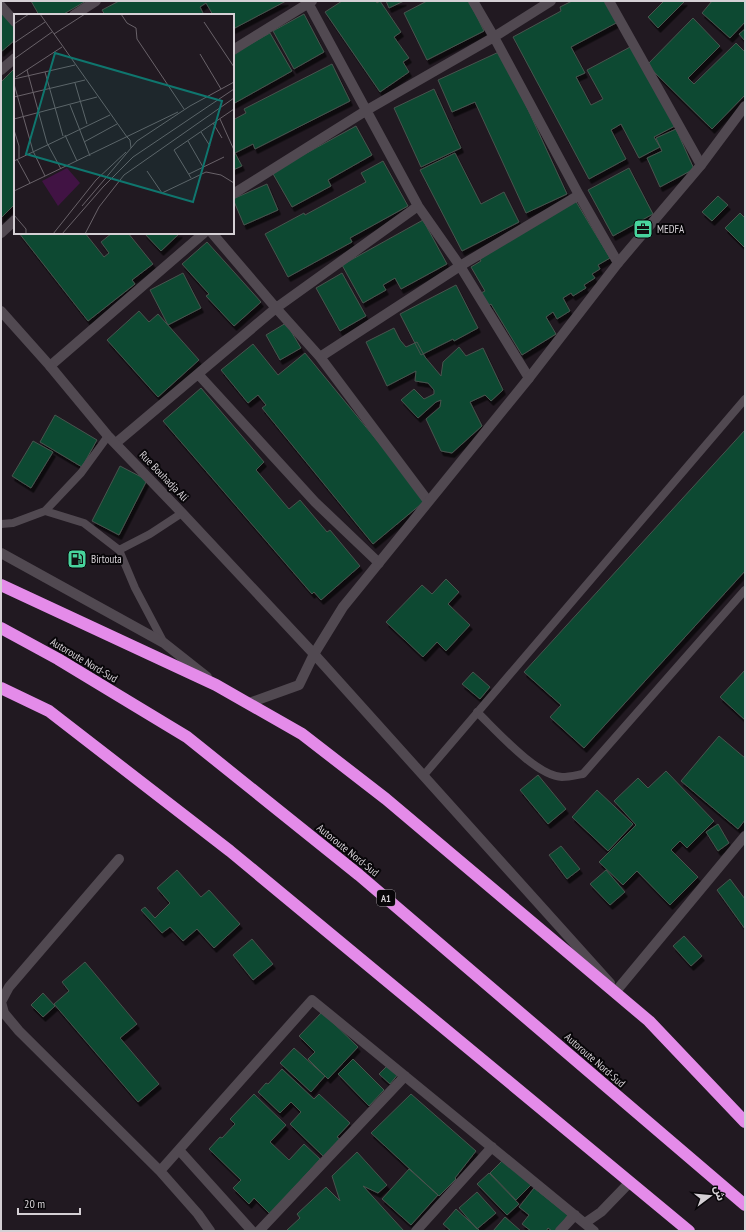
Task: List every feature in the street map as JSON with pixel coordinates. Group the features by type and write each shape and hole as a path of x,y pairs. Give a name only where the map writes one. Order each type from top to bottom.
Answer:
{"highway":[{"path":"1,585 216,685 302,734 386,798 649,1021 745,1122"},
{"name":"Autoroute Nord-Sud","path":"1,628 58,659 187,737 359,874 745,1205"},
{"path":"1,688 49,711 230,851 689,1231"}],"street":[{"path":"76,14 96,1"},
{"path":"473,1 618,263"},
{"path":"234,193 367,110 494,37 551,1"},
{"path":"609,1 700,165"},
{"path":"234,49 309,2 418,206 460,266 529,378"},
{"path":"1,6 14,21"},
{"path":"1,70 14,59"},
{"path":"248,704 299,685 314,654 344,607 428,501 529,378 618,263 700,165 745,106"},
{"path":"320,357 460,266 579,195"},
{"path":"112,440 198,374 276,308 418,206"},
{"path":"1,233 14,221"},
{"path":"50,366 203,234"},
{"path":"213,234 320,357 428,501"},
{"name":"Rue Bouhadja Ali","path":"1,311 50,366 112,440 314,654 617,990 649,1021"},
{"path":"198,374 315,502 379,563"},
{"path":"1,553 164,642 216,685"},
{"path":"617,990 745,836"},
{"path":"120,859 9,987 1,1002 4,1014 160,1171 198,1214 210,1231"},
{"path":"160,1171 312,1000 594,1231"},
{"path":"260,1231 405,1076"},
{"path":"416,1231 492,1147"},
{"path":"179,1150 252,1231"},
{"path":"585,1223 601,1212 630,1182"},
{"path":"560,1231 575,1215"}],"lane":[{"path":"424,775 745,399"},
{"path":"1,524 13,523 45,511 112,440"},
{"path":"45,511 84,523 119,550 135,588 164,642"},
{"path":"119,550 150,534 182,513"},
{"path":"477,712 527,760 543,771 561,777 583,774 745,590"}],"building":[{"path":"31,1 86,1 64,14 38,14"},
{"path":"119,1 286,1 234,28 234,14 212,14 206,3 200,7 204,14 104,14 102,10"},
{"path":"342,1 376,1 377,3 380,1 401,32 394,37 409,58 403,62 409,72 380,92 325,12"},
{"path":"386,1 404,1 389,8"},
{"path":"427,1 469,1 484,31 427,60 404,13"},
{"path":"572,1 606,1 618,22 571,47 585,73 576,77 591,105 603,99 587,70 632,46 675,126 654,137 660,147 639,158 621,124 611,130 626,159 589,179 513,37 561,11 560,7"},
{"path":"664,1 685,1 658,28 648,17"},
{"path":"712,1 745,1 745,22 730,38 702,13"},
{"path":"1,8 14,24 14,41 1,52"},
{"path":"304,14 324,52 294,69 273,31"},
{"path":"693,18 720,46 688,78 694,84 736,43 745,52 745,95 712,129 647,65"},
{"path":"745,29 745,41 739,34"},
{"path":"270,33 292,71 234,103 234,53"},
{"path":"501,51 567,194 526,213 475,102 452,112 438,80"},
{"path":"332,64 350,101 255,149 253,144 235,153 242,166 234,170 234,119 246,113 244,109"},
{"path":"14,69 14,205 1,218 1,82"},
{"path":"434,89 461,148 421,167 394,108"},
{"path":"356,126 372,155 328,180 331,186 292,207 272,172"},
{"path":"676,129 694,169 660,187 647,158 662,151 656,138"},
{"path":"455,153 481,204 504,192 519,222 462,251 420,170"},
{"path":"383,161 408,206 350,238 352,242 288,277 265,234 304,213 305,215 366,182 361,173"},
{"path":"629,168 653,214 613,236 588,190"},
{"path":"267,184 278,210 244,225 234,199"},
{"path":"718,196 728,205 712,221 702,212"},
{"path":"575,200 610,258 598,265 600,269 592,274 595,278 584,285 586,288 573,296 571,293 563,298 570,311 557,319 553,312 546,317 556,334 522,355 491,304 488,306 481,293 485,291 471,267 481,261 480,259"},
{"path":"740,213 745,218 745,248 725,228"},
{"path":"423,220 447,264 401,289 395,278 383,285 386,290 363,303 342,265"},
{"path":"20,234 86,234 104,257 109,253 101,242 111,234 129,234 153,264 132,280 135,284 88,321"},
{"path":"145,234 179,234 161,251"},
{"path":"207,242 261,302 234,326 206,296 209,294 182,264"},
{"path":"183,273 201,308 168,325 150,290"},
{"path":"342,273 366,316 340,331 316,288"},
{"path":"456,285 478,328 454,341 453,339 421,355 400,314"},
{"path":"139,311 149,322 158,314 199,360 158,397 107,340"},
{"path":"286,323 301,348 280,360 266,335"},
{"path":"394,328 400,340 406,347 417,342 425,357 441,376 443,362 459,347 466,356 483,348 503,390 491,401 485,395 470,402 482,426 452,453 441,451 426,419 440,407 441,400 436,402 418,418 401,400 414,389 424,399 434,394 434,390 428,383 415,381 416,371 387,386 366,342"},
{"path":"253,344 278,375 305,353 426,500 373,544 262,408 266,405 258,395 248,403 221,370"},
{"path":"201,388 264,462 256,470 289,509 300,500 327,532 330,530 360,566 321,600 314,592 312,594 163,421"},
{"path":"55,415 97,440 82,467 40,442"},
{"path":"745,430 745,571 584,748 550,717 561,705 524,672"},
{"path":"33,441 53,452 31,488 12,476"},
{"path":"120,466 147,480 119,535 92,521"},
{"path":"446,579 459,592 448,604 470,625 446,651 437,642 423,657 386,622 422,585 432,594"},
{"path":"745,670 745,720 720,697"},
{"path":"473,672 490,687 480,699 462,684"},
{"path":"719,736 745,758 745,820 738,829 681,781"},
{"path":"666,771 714,821 687,848 680,841 671,850 698,877 670,905 637,871 623,885 599,862 636,825 614,801 638,778 648,788"},
{"path":"538,775 566,809 548,824 520,790"},
{"path":"597,790 633,824 608,851 572,817"},
{"path":"718,824 729,843 718,851 706,832"},
{"path":"561,846 580,869 567,879 549,855"},
{"path":"177,870 201,897 209,890 240,924 214,948 197,929 183,941 170,927 162,933 141,910 145,907 155,918 170,903 157,888"},
{"path":"606,870 625,892 610,905 590,884"},
{"path":"730,879 745,899 745,929 717,890"},
{"path":"684,936 702,956 691,966 673,946"},
{"path":"252,939 273,964 253,980 233,955"},
{"path":"85,962 137,1024 120,1038 159,1084 138,1102 54,1004 69,991 62,982"},
{"path":"43,993 55,1006 43,1017 31,1005"},
{"path":"322,1012 358,1047 328,1079 308,1059 315,1052 299,1036"},
{"path":"294,1048 325,1076 311,1092 280,1063"},
{"path":"353,1059 384,1090 369,1106 338,1074"},
{"path":"389,1064 399,1073 390,1084 379,1074"},
{"path":"282,1069 314,1099 319,1094 350,1123 337,1137 341,1140 324,1157 290,1124 301,1112 291,1102 280,1113 258,1092"},
{"path":"254,1094 286,1125 270,1142 289,1160 304,1144 320,1159 270,1214 254,1198 249,1204 233,1188 241,1180 209,1149 235,1124 230,1119"},
{"path":"411,1094 476,1151 455,1178 456,1179 439,1196 371,1133"},
{"path":"357,1152 387,1185 378,1193 363,1186 404,1231 288,1231 287,1230 300,1218 297,1214 326,1187 340,1201 332,1176"},
{"path":"504,1159 531,1185 516,1200 490,1173"},
{"path":"409,1169 438,1195 411,1225 382,1199"},
{"path":"489,1173 519,1204 507,1215 477,1184"},
{"path":"534,1188 568,1215 556,1231 552,1231 548,1228 546,1231 531,1231 522,1224 529,1215 519,1207"},
{"path":"477,1192 496,1213 477,1229 459,1208"},
{"path":"456,1209 480,1231 451,1231 443,1224"},
{"path":"505,1217 521,1231 493,1231"}],"place":[{"name":"MEDFA","path":"643,229"},
{"name":"Birtouta","path":"77,559"}]}
